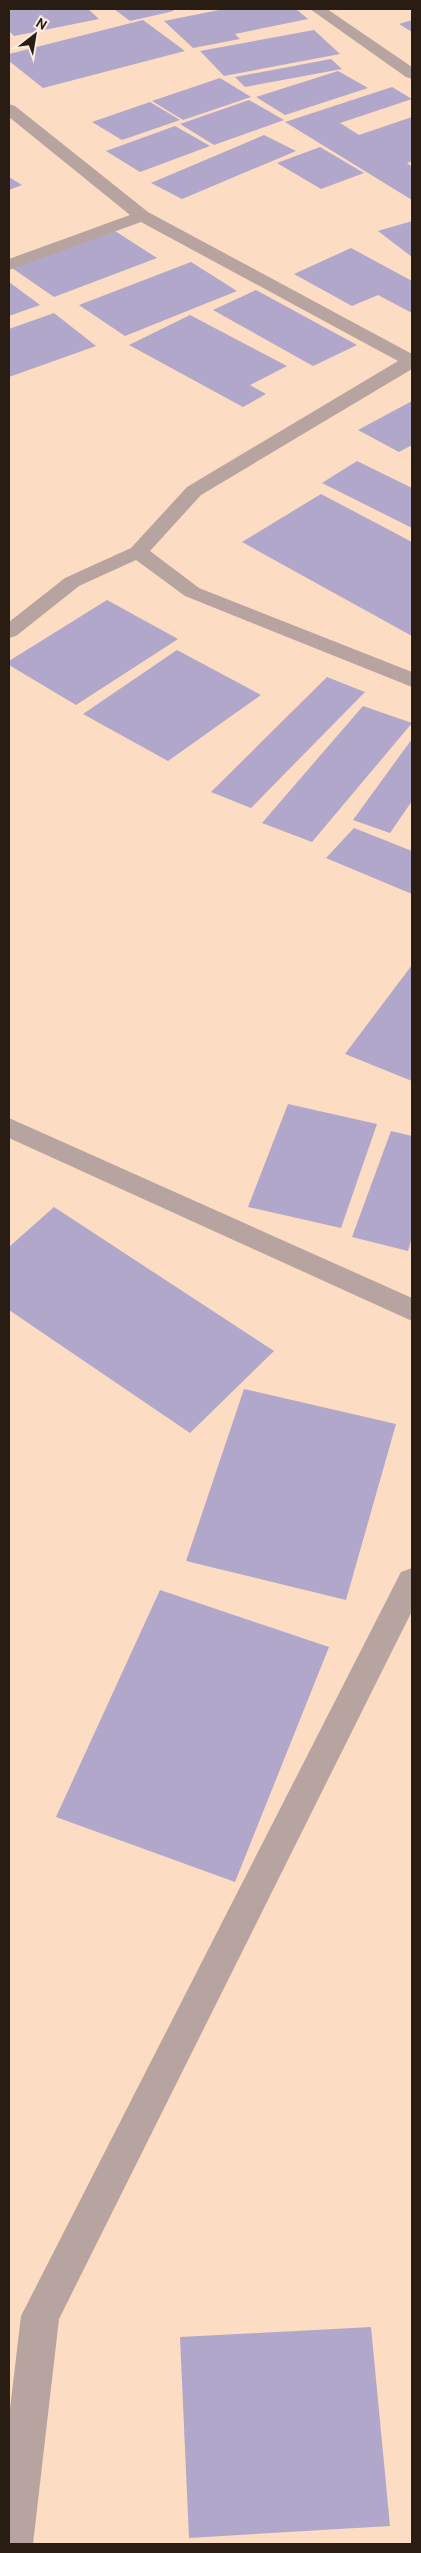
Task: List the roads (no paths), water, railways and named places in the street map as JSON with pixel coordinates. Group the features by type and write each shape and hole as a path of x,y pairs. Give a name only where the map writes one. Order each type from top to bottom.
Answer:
{"street":[{"path":"316,9 412,74"},
{"path":"9,109 142,216 411,362"},
{"path":"9,265 142,216"},
{"path":"9,632 72,582 138,552 194,491 411,362"},
{"path":"138,552 192,592 412,680"},
{"path":"9,1127 412,1310"},
{"path":"13,2544 40,2316 412,1581"}]}
